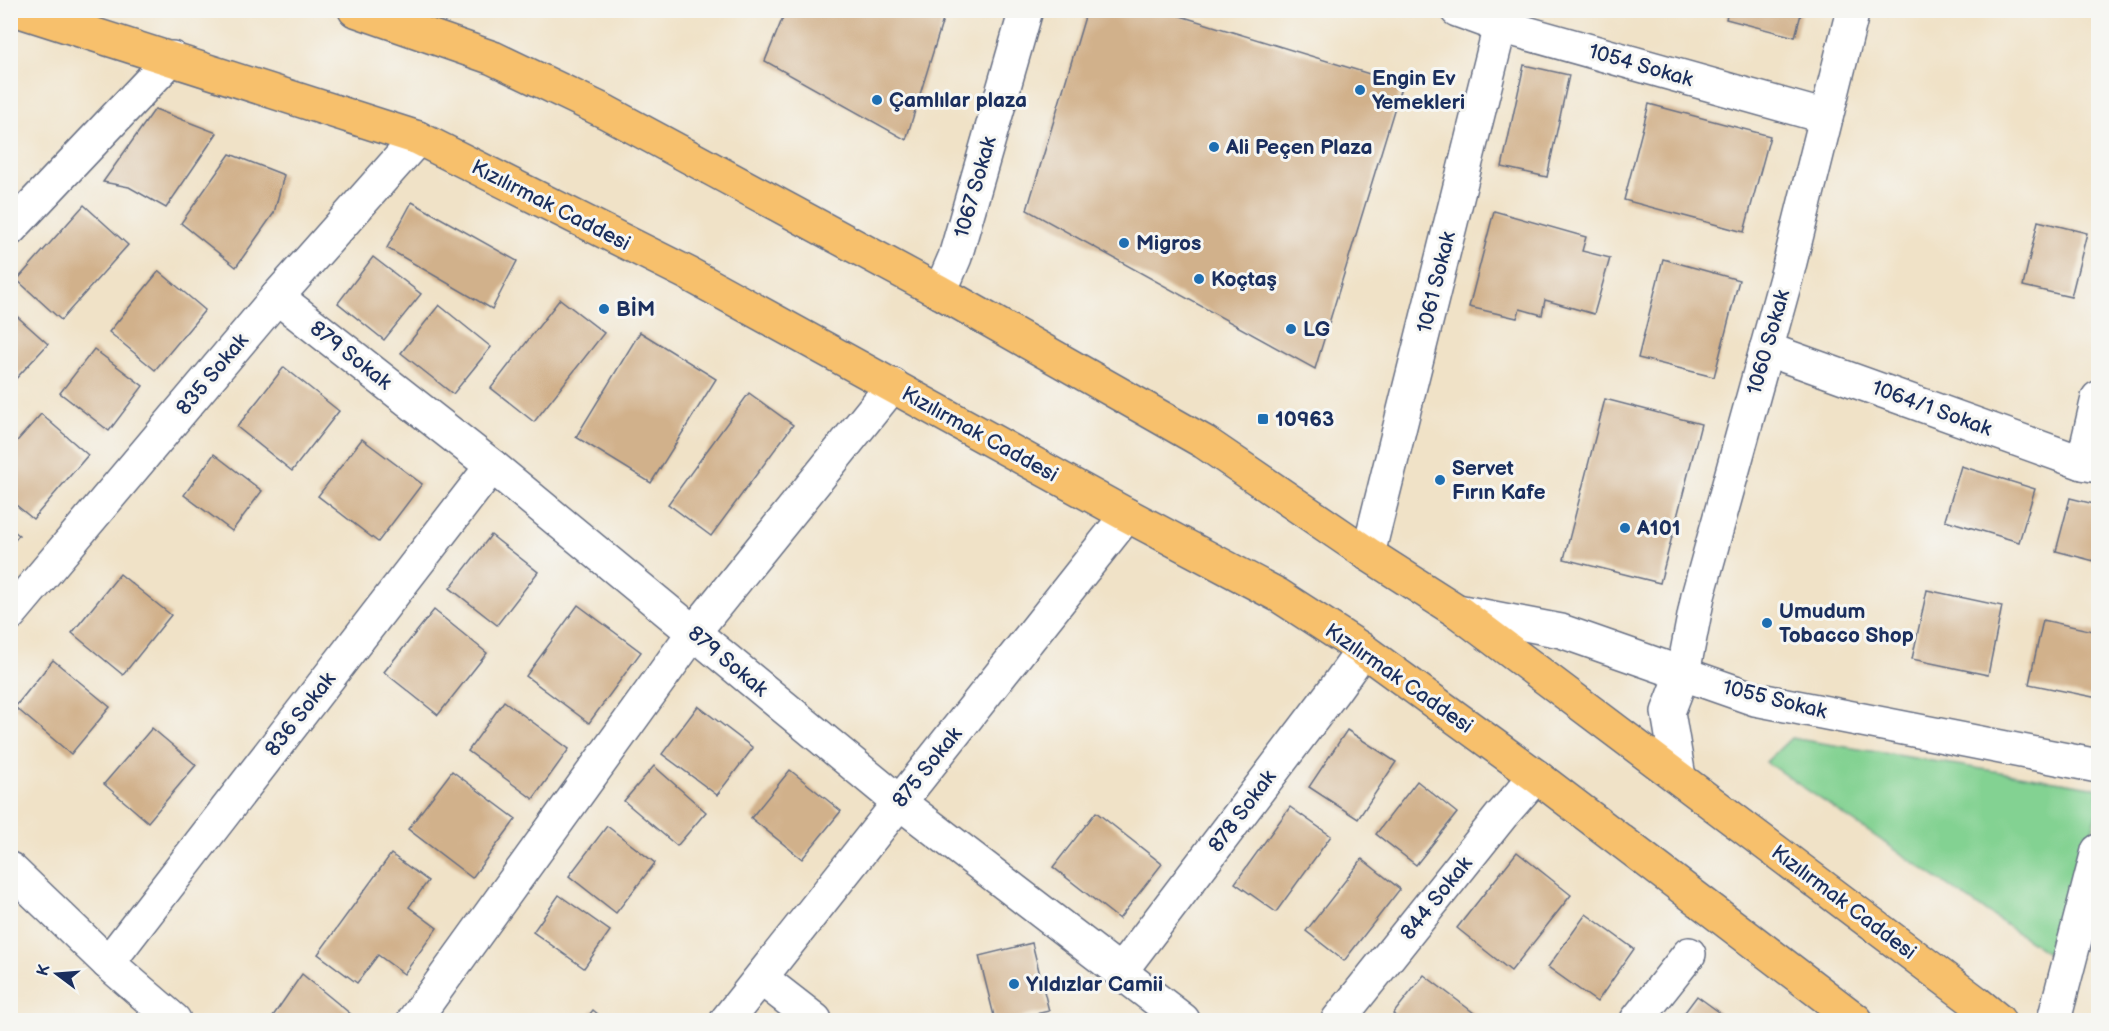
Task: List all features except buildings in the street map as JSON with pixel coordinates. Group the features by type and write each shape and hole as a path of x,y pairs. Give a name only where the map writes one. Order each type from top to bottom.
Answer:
{"main road":[{"name":"Kızılırmak Caddesi","path":"17,10 418,138 687,273 1278,596 1363,650 1536,776 1856,1020"},
{"name":"Kızılırmak Caddesi","path":"355,10 493,58 616,118 940,292 1204,442 1368,554 1457,611 1987,1012 2015,1020"}],"street":[{"name":"1067 Sokak","path":"940,292 955,257 1026,10"},
{"name":"1054 Sokak","path":"1457,10 1502,18 1826,117"},
{"name":"1060 Sokak","path":"1679,777 1668,712 1683,673 1698,596 1766,349 1853,10"},
{"name":"1061 Sokak","path":"1368,554 1502,18"},
{"path":"10,229 172,58"},
{"name":"835 Sokak","path":"10,614 277,297 418,138"},
{"name":"879 Sokak","path":"277,297 492,466 898,802 1184,1020"},
{"name":"1064/1 Sokak","path":"1766,349 2091,464"},
{"path":"414,1020 694,632 893,385"},
{"path":"2091,464 2098,398"},
{"name":"836 Sokak","path":"108,963 492,466"},
{"name":"875 Sokak","path":"727,1020 1127,515"},
{"name":"1055 Sokak","path":"1457,611 1561,631 1755,699 2098,766"},
{"name":"878 Sokak","path":"1120,972 1363,650"},
{"name":"844 Sokak","path":"1338,1020 1501,816 1536,776"},
{"path":"2054,1020 2098,851"},
{"path":"10,869 108,963 174,1020"},
{"path":"1637,1020 1689,954"},
{"path":"761,978 815,1020"}],"green space":[{"path":"1791,738 2098,788 2098,811 2056,959 1766,762"}],"place":[{"name":"Engin Ev Yemekleri","path":"1360,90"},
{"name":"Çamlılar plaza","path":"877,100"},
{"name":"Ali Peçen Plaza","path":"1214,147"},
{"name":"Migros","path":"1124,243"},
{"name":"Koçtaş","path":"1199,279"},
{"name":"BİM","path":"604,309"},
{"name":"LG","path":"1291,329"},
{"name":"10963","path":"1263,419"},
{"name":"Servet Fırın Kafe","path":"1440,480"},
{"name":"A101","path":"1625,528"},
{"name":"Umudum Tobacco Shop","path":"1767,623"},
{"name":"Yıldızlar Camii","path":"1014,984"}]}
